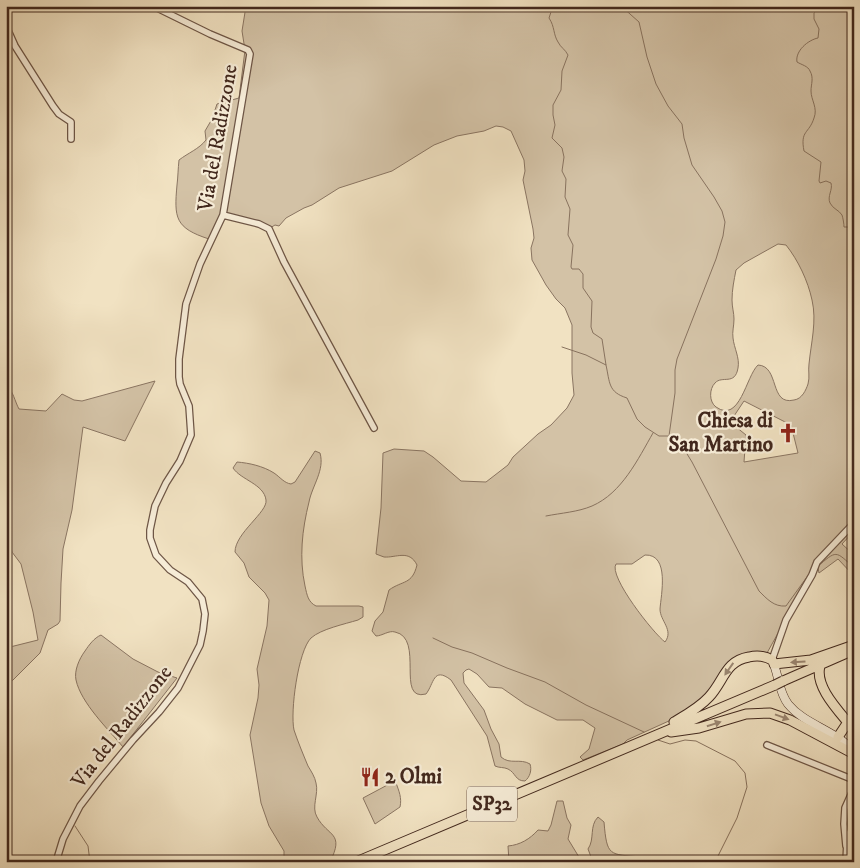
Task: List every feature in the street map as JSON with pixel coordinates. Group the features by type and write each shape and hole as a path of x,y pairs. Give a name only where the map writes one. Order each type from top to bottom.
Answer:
{"main road":[{"path":"628,746 632,741 667,726 698,707 712,694 729,667 736,660 755,656 773,662 811,660 854,645"},
{"name":"SP32","path":"356,862 820,666 854,649"},
{"path":"820,666 819,677 824,689 854,730"},
{"path":"656,735 699,728 744,714 762,713 790,720 854,753"},
{"path":"838,737 848,722"}],"street":[{"name":"Via del Radizzone","path":"56,862 63,839 80,806 133,740 172,696 183,680 200,645 205,614 202,599 188,582 170,570 156,555 150,538 150,530 155,506 166,483 180,461 191,435 189,406 179,377 179,359 184,319 189,291 223,215 250,54 248,50 153,6"},
{"path":"6,26 15,46 53,106 59,114 71,122 70,139"},
{"path":"223,215 259,224 269,229 284,262 374,428"},
{"path":"854,522 816,564 812,575 786,620 773,662 781,689 789,704 803,716 838,737 854,753"},
{"path":"767,745 854,780"},
{"path":"846,862 845,808 851,802 854,788"},
{"path":"846,846 848,835 854,822"}],"shaded area":[{"path":"246,6 854,6 854,531 842,544 854,555 854,576 838,559 819,573 817,563 767,653 743,655 709,695 671,720 627,740 623,744 583,760 580,757 589,749 595,728 583,720 557,720 525,704 502,688 489,687 477,674 469,669 466,670 463,673 464,683 484,710 499,744 501,757 508,761 526,762 530,764 531,771 527,779 522,781 508,769 495,766 487,736 451,680 445,676 437,676 426,694 417,694 412,689 410,656 404,637 395,632 376,636 372,631 375,621 383,612 389,590 410,579 417,565 410,557 402,555 384,557 376,554 381,508 383,453 394,449 424,451 461,481 486,482 508,465 513,457 538,434 551,425 567,408 574,395 572,325 565,308 546,285 532,260 531,248 534,238 523,180 525,171 524,160 511,131 496,126 484,131 457,136 434,145 392,171 339,188 286,218 279,226 275,225 270,228 262,222 222,212 209,239 189,231 183,226 177,214 176,196 179,160 206,140 205,131 212,119 217,104 239,98 245,50 242,31","holes":["778,244 786,245 795,257 805,278 812,300 814,324 808,384 799,398 786,400 777,392 769,372 765,367 758,365 737,404 731,409 724,411 714,405 711,399 711,392 715,383 731,379 738,368 733,336 732,300 736,270 744,263","744,401 791,425 798,453 744,462 746,435 730,422","645,555 653,556 661,568 660,609 668,633 665,642 633,604 619,580 615,570 616,564 632,564"]},
{"path":"155,381 125,441 83,427 72,510 63,549 60,621 48,630 40,653 6,687 6,648 38,640 21,564 12,552 7,531 6,385 19,409 46,411 62,394 74,400 82,401"},
{"path":"315,451 320,453 321,466 309,502 302,544 303,576 307,595 316,606 363,607 363,617 315,635 306,645 302,655 294,696 294,730 317,787 315,813 333,836 336,845 330,862 284,862 284,851 269,826 261,803 250,735 258,698 257,669 267,626 269,600 265,593 249,577 244,563 235,552 240,538 262,511 266,500 257,486 241,476 233,468 237,462 256,465 291,484 295,482"},
{"path":"101,635 133,659 158,672 177,678 123,747 89,707 83,698 76,680 76,669 81,658 92,642"},
{"path":"393,782 396,783 399,792 400,807 375,824 363,798"},
{"path":"557,801 563,801 567,818 571,825 568,839 582,862 509,862 508,846 524,841 538,830 548,831"},
{"path":"598,817 604,822 607,842 612,852 641,857 646,862 593,862 588,849 594,824"}],"waterway":[{"path":"553,6 549,18 556,39 568,55 562,71 561,90 553,105 555,125 552,138 562,148 564,157 562,171 566,179 565,197 570,209 568,235 573,245 571,267 572,269 579,269 583,274 583,288 592,301 591,327 593,333 602,339 606,365 586,355 562,347"},
{"path":"621,6 639,22 647,57 656,84 668,106 682,124 692,165 714,197 722,211 725,222 716,259 677,359 675,393 669,436"},
{"path":"830,6 818,9 814,13 814,19 819,29 818,38 810,41 803,47 797,58 797,62 808,68 811,74 811,94 815,107 815,114 804,136 803,144 804,151 821,162 819,181 820,183 826,181 831,183 830,203 842,215 844,227 850,227 854,222"},
{"path":"606,365 609,382 613,390 627,398 637,419 659,436 669,436 684,449 759,591 768,600 774,604 786,606 812,570"},
{"path":"546,516 581,510 603,500 621,484 653,433"},
{"path":"817,567 836,554 854,568"},
{"path":"433,638 545,682 586,705 644,732"},
{"path":"658,740 670,744 685,740 696,741 735,761 745,773 747,787 737,818 715,862"},
{"path":"75,826 88,846 90,862"}],"place":[{"name":"Chiesa di San Martino","path":"788,433"},
{"name":"2 Olmi","path":"370,777"}]}
